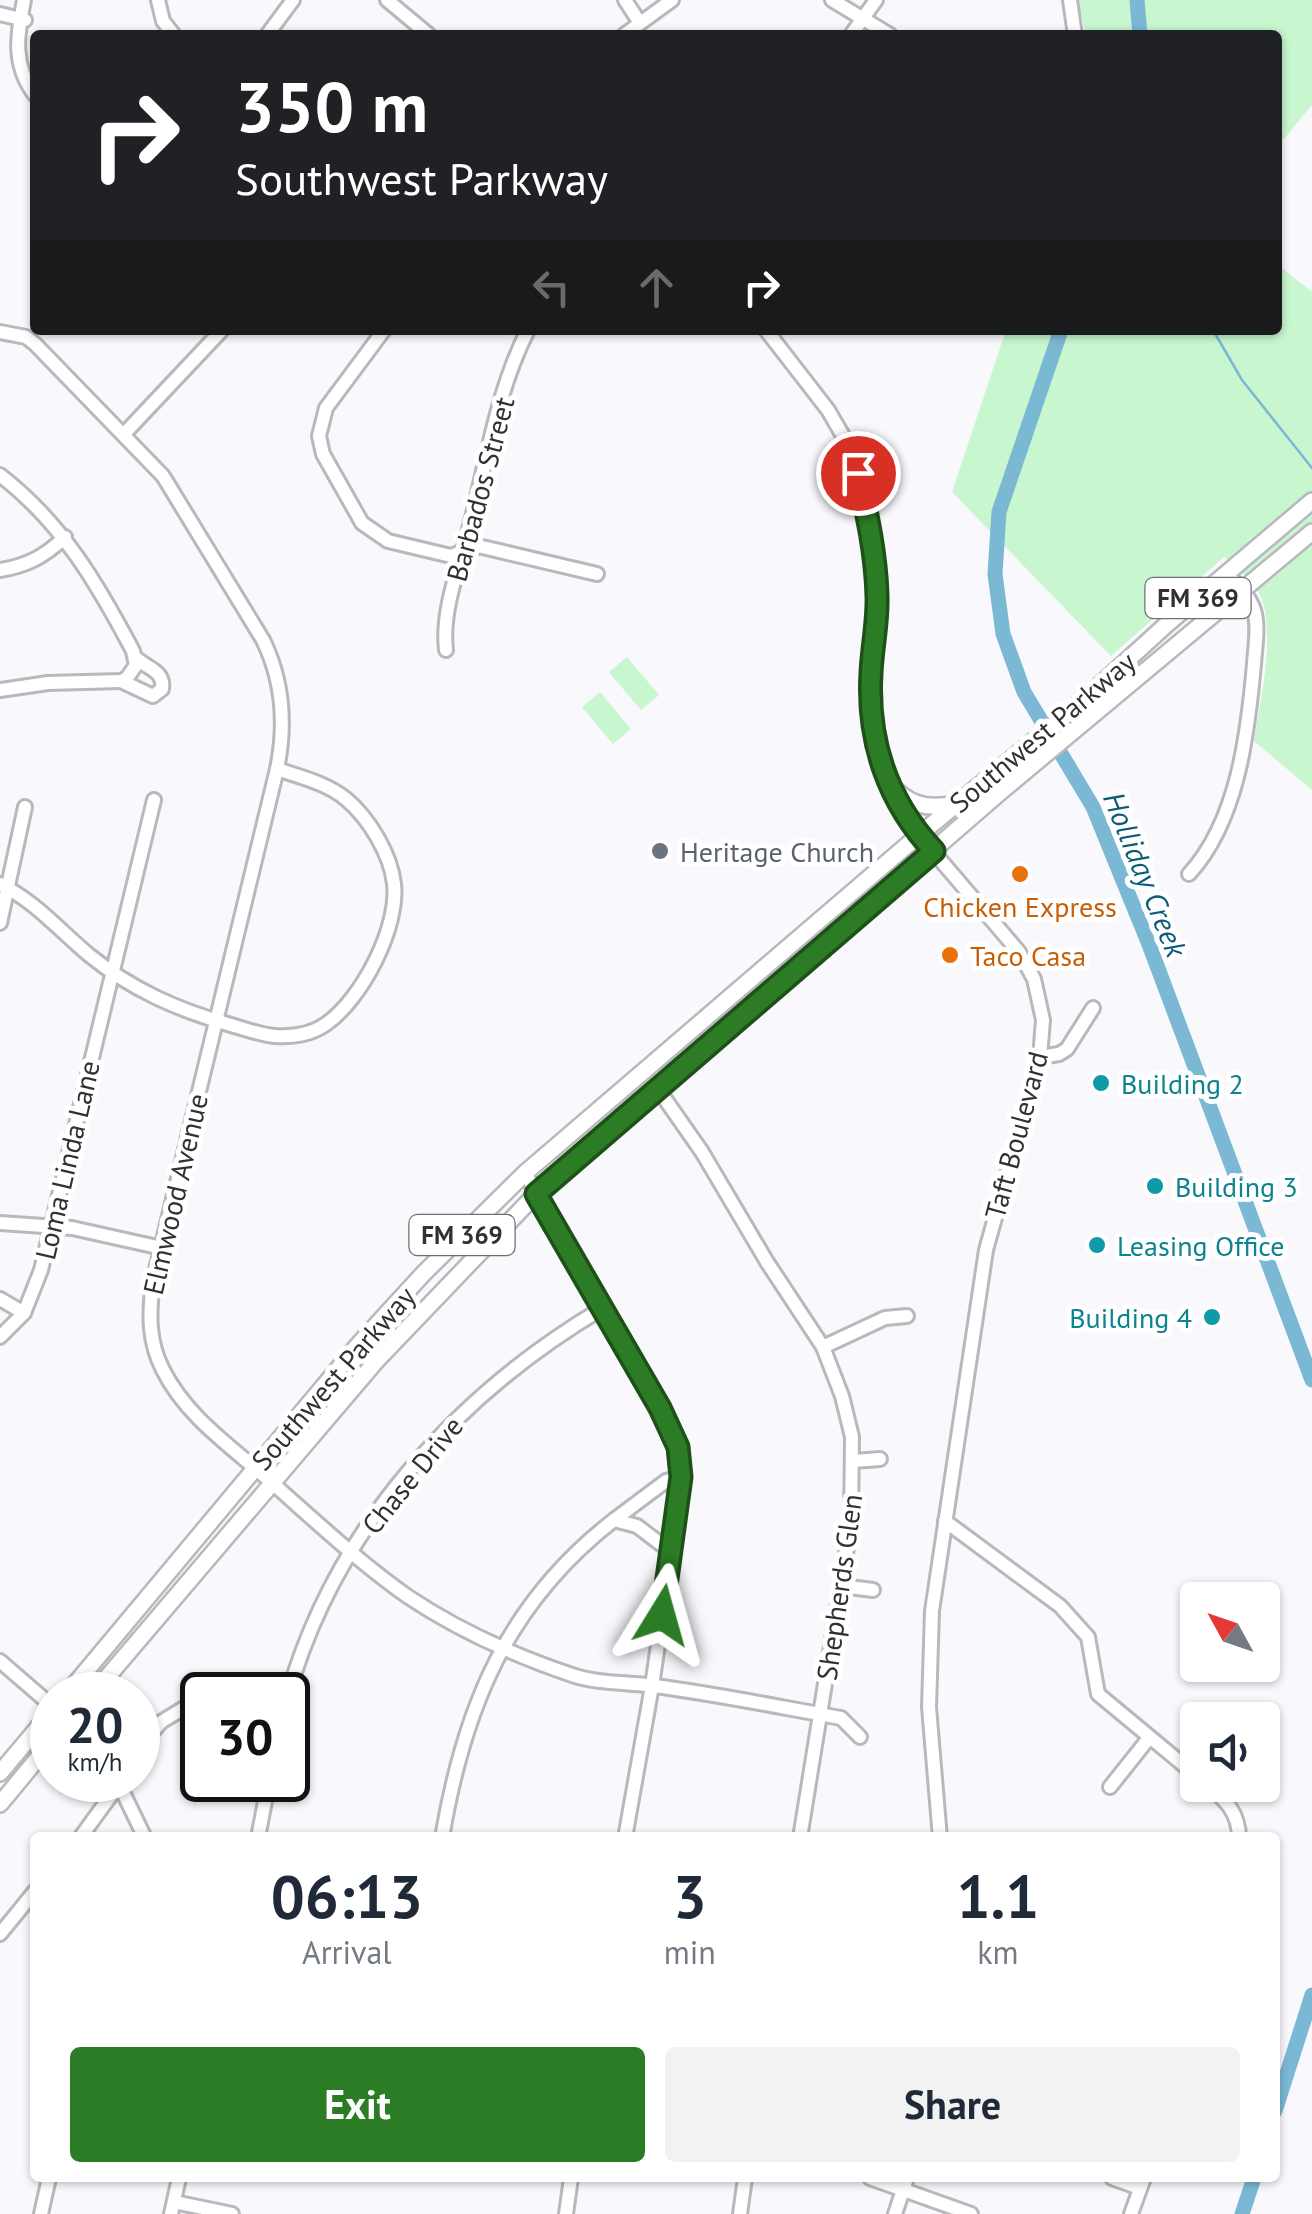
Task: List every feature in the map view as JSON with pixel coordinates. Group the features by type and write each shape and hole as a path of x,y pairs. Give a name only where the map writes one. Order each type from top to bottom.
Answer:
{"main road":[{"name":"Southwest Parkway","path":"1091,704 1226,574 1312,501"},
{"name":"Southwest Parkway","path":"112,1672 377,1360 536,1194 934,851 993,787 1091,704 1243,590 1312,532"},
{"path":"888,782 900,796 915,804 933,808 960,803"},
{"name":"Southwest Parkway","path":"85,1672 359,1344 442,1254 525,1174 919,835 960,803 993,787"},
{"path":"792,944 809,959"},
{"path":"442,1254 460,1270"},
{"path":"0,1772 30,1735"},
{"path":"0,1804 30,1768"}],"street":[{"path":"24,0 24,20 17,46 20,70 30,87"},
{"path":"158,0 170,30"},
{"path":"271,30 293,0"},
{"path":"387,0 423,30"},
{"path":"404,14 414,0"},
{"path":"626,0 640,23"},
{"path":"631,30 672,0"},
{"path":"832,0 882,30"},
{"path":"855,30 876,0"},
{"path":"1070,0 1074,30"},
{"path":"0,14 24,20"},
{"name":"Elmwood Avenue","path":"0,332 26,337 36,344 175,492 270,653 282,708 282,746 277,769 214,1020 150,1309 155,1352 185,1404 351,1552 438,1615 574,1676 841,1718 860,1738"},
{"path":"124,434 217,335"},
{"path":"380,335 322,418 318,436 323,454 354,514 372,532 388,540 451,556 478,546 597,574"},
{"name":"Barbados Street","path":"446,650 444,631 463,553 503,396 526,335"},
{"name":"Taft Boulevard","path":"770,335 828,410 858,473 870,524 878,598 871,674 872,722 888,782 919,835 1019,952 1034,979 1043,1020 1040,1057 986,1250 945,1521 929,1668 930,1738 939,1832"},
{"path":"0,475 78,554 136,658 160,673 164,680 162,689 153,696 121,681 48,683 0,690"},
{"path":"0,570 28,564 65,538"},
{"path":"1188,874 1200,860 1226,809 1242,758 1256,628 1254,611 1243,590 1226,574"},
{"path":"121,681 134,672 136,658"},
{"path":"4,886 33,903 112,972 162,1003 273,1036 311,1032 344,1006 368,973 386,938 394,909 391,870 366,820 346,799 328,786 277,769"},
{"name":"Loma Linda Lane","path":"0,1337 24,1313 34,1293 154,800"},
{"path":"0,923 4,886 25,807"},
{"path":"1040,1057 1067,1049 1093,1008"},
{"name":"Shepherds Glen","path":"658,1088 823,1347 842,1396 854,1461 854,1502 801,1832"},
{"path":"525,1174 678,1447 681,1477 672,1546 626,1832"},
{"path":"0,1223 97,1232 162,1248"},
{"path":"0,1298 24,1313"},
{"name":"Chase Drive","path":"296,1672 316,1617 351,1552 426,1449 497,1380 562,1332 603,1308"},
{"path":"823,1347 884,1318 907,1316"},
{"path":"854,1461 880,1459"},
{"path":"443,1832 460,1747 503,1646 528,1606 572,1555 666,1480 681,1477"},
{"path":"614,1520 637,1526 662,1545 672,1546"},
{"path":"945,1521 1060,1606 1088,1637 1098,1694 1180,1763"},
{"path":"842,1586 874,1590"},
{"path":"0,1661 30,1688"},
{"path":"1110,1787 1149,1738"},
{"path":"84,1832 106,1802"},
{"path":"129,1802 142,1832"},
{"path":"259,1832 265,1802"},
{"path":"1229,1802 1237,1832"},
{"path":"0,1934 30,1900"},
{"path":"41,2214 48,2182"},
{"path":"178,2182 172,2208 232,2214"},
{"path":"566,2214 570,2182"},
{"path":"740,2214 744,2182"},
{"path":"1132,2214 1142,2183"},
{"path":"895,2214 905,2184 971,2214"}],"green space":[{"path":"1078,0 1312,0 1312,105 1282,141 1282,30 1085,30"},
{"path":"1282,268 1312,292 1312,790 1254,741 1266,665 1267,624 1258,591 1224,557 1111,656 952,492 1004,335 1282,335"},
{"path":"627,657 659,695 641,710 609,672"},
{"path":"600,692 631,729 613,744 582,707"}],"waterway":[{"name":"Holliday Creek","path":"1137,0 1140,30"},
{"name":"Holliday Creek","path":"1059,335 999,512 995,574 1003,634 1024,692 1093,807 1150,947 1312,1380"},
{"path":"1216,335 1242,380 1312,468"},
{"name":"Holliday Creek","path":"1280,2095 1312,1995"},
{"name":"Holliday Creek","path":"1242,2214 1253,2182"}],"place":[{"name":"Heritage Church","path":"660,851"},
{"name":"Chicken Express","path":"1020,874"},
{"name":"Taco Casa","path":"950,955"},
{"name":"Building 2","path":"1101,1083"},
{"name":"Building 3","path":"1155,1186"},
{"name":"Leasing Office","path":"1097,1245"},
{"name":"Building 4","path":"1212,1317"}],"route":[{"path":"662,1615 681,1477 678,1447 660,1408 536,1194 934,851 901,809 874,737 870,699 878,598 870,524 858,473"}]}
